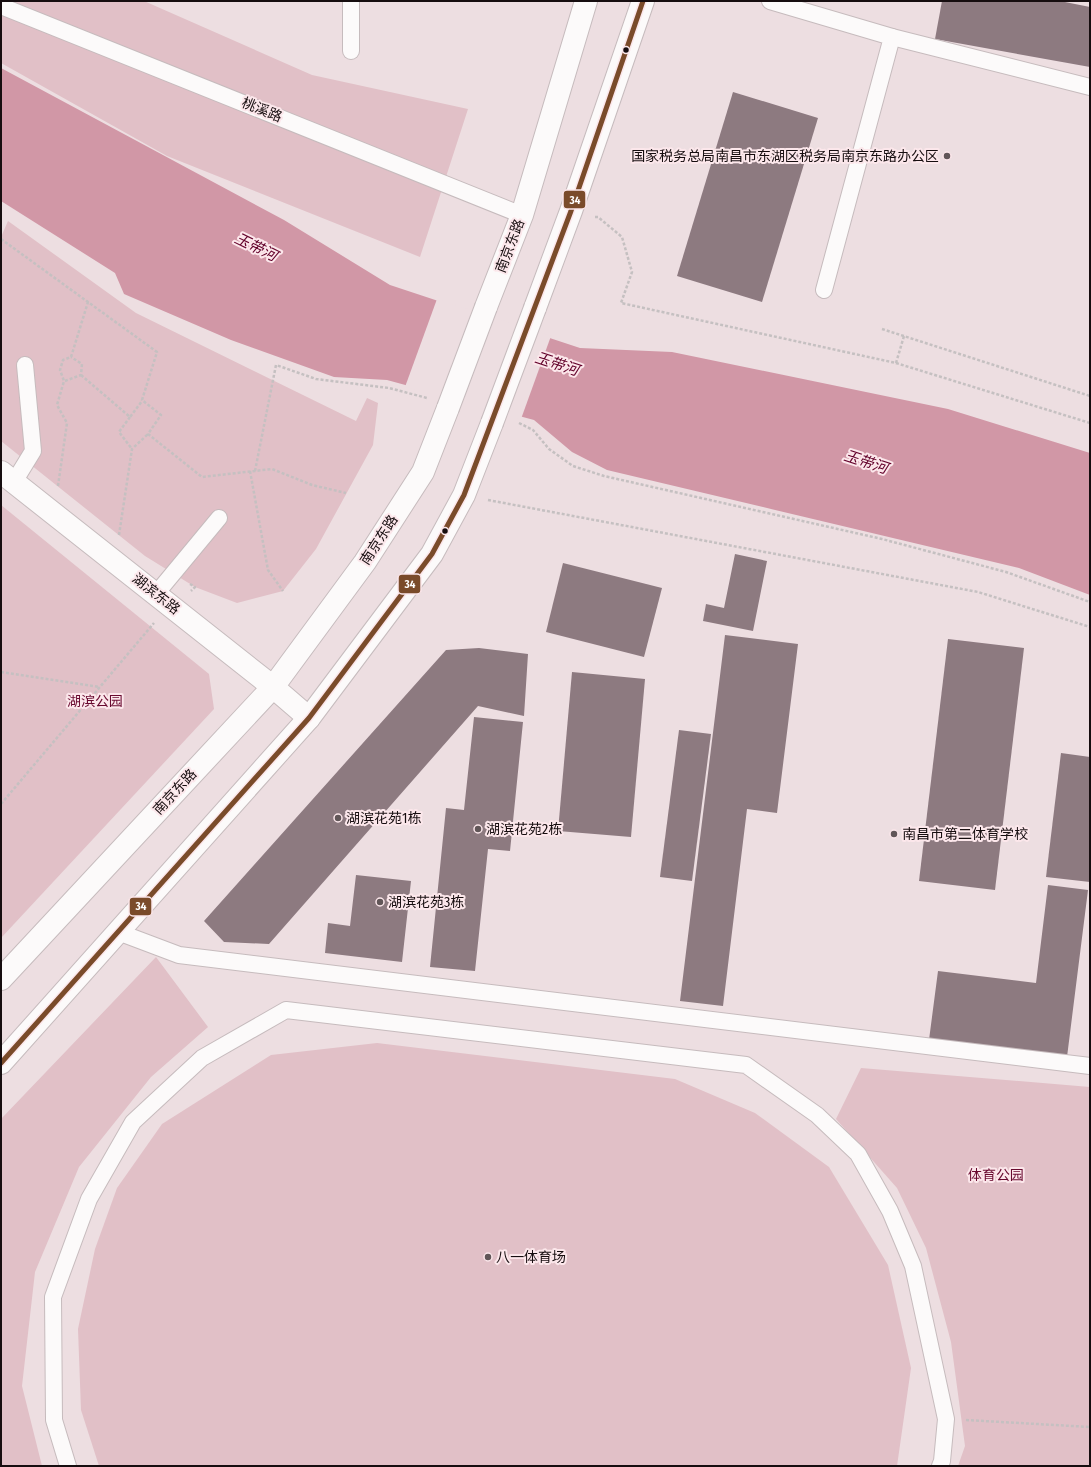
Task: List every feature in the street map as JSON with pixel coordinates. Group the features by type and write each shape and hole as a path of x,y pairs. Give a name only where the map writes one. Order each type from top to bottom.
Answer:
{"main road":[{"name":"南京东路","path":"1,980 273,687 365,562 423,472 522,215 586,1"},
{"path":"1,1063 309,718 432,554 502,421 535,308 571,211 643,1"},
{"name":"湖滨东路","path":"7,477 273,687 309,718"}],"lane":[{"path":"351,1 351,51"},
{"path":"770,1 892,37 1090,87"},
{"name":"桃溪路","path":"1,6 522,215"},
{"path":"824,290 892,37"},
{"path":"7,477 33,451 25,366"},
{"path":"163,600 173,573 219,518"},
{"path":"118,932 180,955 1090,1066"},
{"path":"68,1466 54,1420 53,1297 89,1199 133,1122 202,1058 286,1010 746,1065 817,1115 858,1154 890,1211 913,1266 946,1419 942,1461 940,1466"}],"path":[{"path":"571,211 598,218 622,237 632,272 621,302 896,363 1090,423"},
{"path":"1,239 157,352 142,400 119,432 132,449"},
{"path":"71,357 88,302"},
{"path":"882,329 1090,396"},
{"path":"896,363 904,336"},
{"path":"71,357 82,364 82,375 130,417"},
{"path":"58,486 67,423 57,405 64,381 60,370 62,360 71,357"},
{"path":"255,471 276,365 316,379 389,388 427,398"},
{"path":"64,381 82,375"},
{"path":"124,539 119,535 132,449 148,434 161,415 142,400"},
{"path":"502,421 533,430 549,449 573,466 604,476 882,539 1006,572 1090,602"},
{"path":"148,434 202,477 272,469 312,485 346,493"},
{"path":"250,471 268,570 283,591"},
{"path":"464,495 978,592 1090,628"},
{"path":"1,804 100,687 163,600 195,588 173,573"},
{"path":"1,672 100,687"},
{"path":"946,1419 1090,1427"}],"green space":[{"path":"1,1 144,1 312,75 468,109 420,257 167,156 1,63"},
{"path":"8,221 136,313 356,421 367,398 378,403 373,445 316,549 283,591 237,603 195,587 145,556 1,441 1,237"},
{"name":"湖滨公园","path":"1,505 209,674 214,709 1,938"},
{"path":"156,957 208,1027 151,1077 79,1167 35,1272 22,1386 42,1466 1,1466 1,1119"},
{"name":"八一体育场","path":"377,1043 675,1079 755,1113 829,1167 888,1265 911,1368 897,1466 99,1466 81,1410 78,1329 95,1249 117,1188 162,1124 271,1055"},
{"name":"体育公园","path":"861,1068 1090,1087 1090,1466 958,1466 965,1446 951,1342 926,1248 897,1188 836,1119"}],"water":[{"name":"玉带河","path":"1,68 284,220 390,285 580,348 672,352 948,409 1090,453 1090,595 1019,568 607,470 572,452 534,420 387,380 334,377 231,340 124,294 115,273 1,201"}],"pier":[{"path":"437,299 551,336 521,419 405,387"}],"building":[{"path":"942,1 1060,1 1090,7 1090,67 935,39"},
{"path":"733,92 818,118 762,302 677,276"},
{"path":"735,554 767,561 753,631 703,621 706,604 724,608"},
{"path":"563,563 662,588 644,657 546,632"},
{"path":"725,635 798,644 777,813 747,809 723,1006 680,1001"},
{"path":"948,639 1024,648 995,890 919,881"},
{"name":"湖滨花苑1栋","path":"479,648 528,654 524,716 478,706 269,944 224,942 204,921 446,650"},
{"path":"572,672 645,679 631,837 558,831"},
{"name":"湖滨花苑2栋","path":"474,717 523,722 510,851 488,849 475,971 430,967 446,808 464,810"},
{"path":"679,730 711,734 692,881 660,877"},
{"path":"1061,753 1090,757 1090,882 1046,877"},
{"name":"湖滨花苑3栋","path":"356,875 411,881 402,962 325,953 328,923 350,926"},
{"path":"1048,885 1088,890 1067,1057 929,1040 938,971 1036,983"}],"transit line":[{"name":"34","path":"1,1063 309,718 432,554 464,495 571,211 643,1"}],"place":[{"name":"国家税务总局南昌市东湖区税务局南京东路办公区","path":"947,156"},
{"name":"湖滨花苑1栋","path":"338,818"},
{"name":"湖滨花苑2栋","path":"478,829"},
{"name":"南昌市第二体育学校","path":"894,834"},
{"name":"湖滨花苑3栋","path":"380,902"},
{"name":"八一体育场","path":"488,1257"}]}
